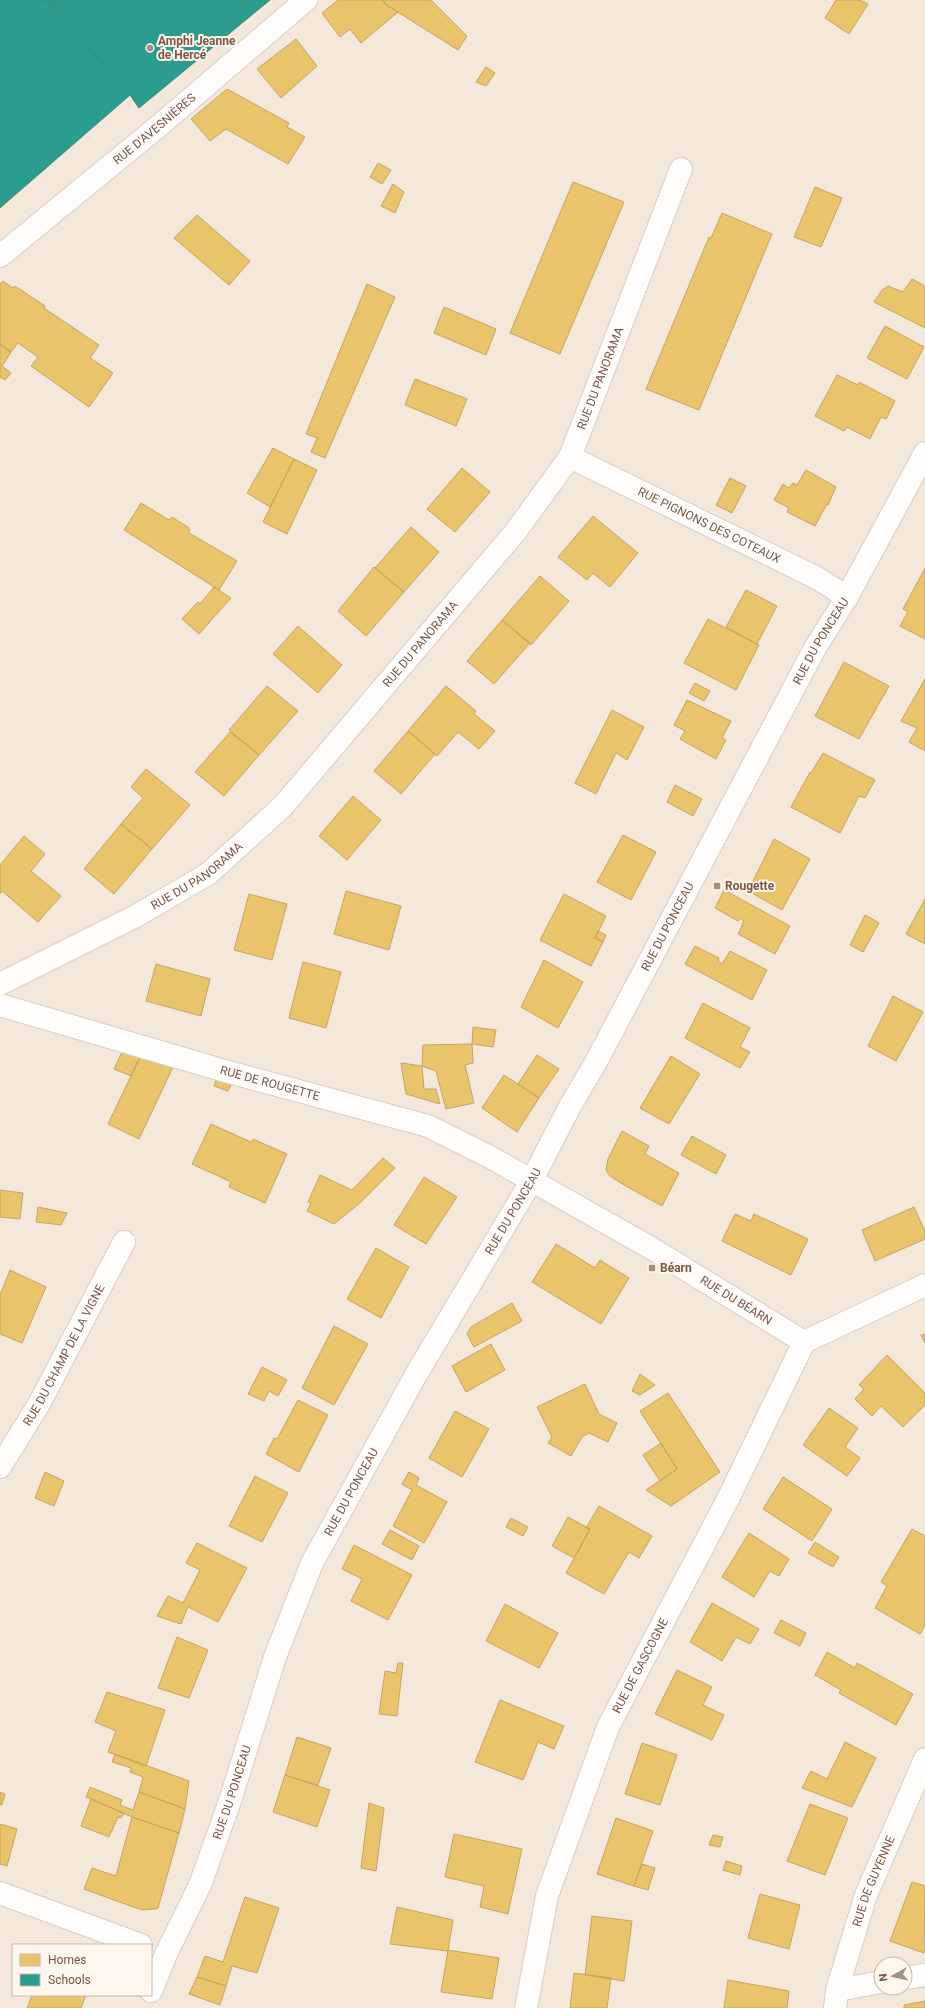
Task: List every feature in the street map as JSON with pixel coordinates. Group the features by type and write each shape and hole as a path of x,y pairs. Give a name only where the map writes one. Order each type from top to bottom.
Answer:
{"street":[{"name":"RUE D'AVESNIÈRES","path":"0,256 154,130 306,0"},
{"name":"RUE DU PANORAMA","path":"0,984 136,916 208,874 283,806 516,531 570,457 681,169"},
{"name":"RUE DU PONCEAU","path":"152,1986 159,1952 200,1885 230,1801 275,1657 312,1563 418,1373 532,1180 569,1108 600,1055 816,648 925,452"},
{"name":"RUE PIGNONS DES COTEAUX","path":"570,457 817,578 846,596"},
{"name":"RUE DE ROUGETTE","path":"0,1005 225,1071 428,1126 532,1180"},
{"name":"RUE DU BÉARN","path":"532,1180 651,1248 804,1342"},
{"name":"RUE DU CHAMP DE LA VIGNE","path":"0,1467 39,1404 124,1242"},
{"path":"804,1342 925,1285"},
{"name":"RUE DE GASCOGNE","path":"526,2008 547,1896 608,1727 728,1499 804,1342"},
{"name":"RUE DE GUYENNE","path":"836,1999 866,1895 925,1759"},
{"path":"0,1893 137,1944"},
{"path":"913,1977 925,1975"},
{"path":"836,1999 873,1985"},
{"path":"144,2008 149,1996"}],"shaded area":[{"path":"0,0 925,0 925,2008 0,2008"}],"building: Homes":[{"path":"338,0 383,0 385,4 398,12 361,43 350,29 340,37 322,13"},
{"path":"383,0 431,0 467,36 458,50 385,4"},
{"path":"836,0 860,0 868,4 849,34 825,18"},
{"path":"296,39 317,66 281,98 257,69"},
{"path":"486,67 495,73 486,86 476,82"},
{"path":"227,89 289,123 287,127 305,137 288,164 226,129 210,141 191,119"},
{"path":"378,163 391,170 382,184 370,177"},
{"path":"573,182 624,202 560,354 510,333"},
{"path":"393,184 404,192 395,213 381,206"},
{"path":"815,187 842,198 821,247 794,237"},
{"path":"722,213 772,234 699,410 646,389 709,237 711,238"},
{"path":"197,215 250,261 229,285 174,238"},
{"path":"912,279 925,286 925,328 874,302 882,290 888,286 903,292"},
{"path":"3,281 13,288 15,286 45,306 44,308 99,345 90,358 113,373 89,407 31,366 38,357 18,343 11,352 0,344 0,284"},
{"path":"367,284 395,297 325,458 311,452 317,438 306,434"},
{"path":"444,307 496,329 486,355 434,333"},
{"path":"885,326 924,347 907,379 867,358"},
{"path":"0,344 11,352 2,366 11,373 5,380 0,377"},
{"path":"837,375 858,385 859,382 895,401 886,419 881,417 870,439 847,427 844,431 815,416"},
{"path":"415,379 467,399 456,426 405,405"},
{"path":"273,448 294,459 270,507 247,493"},
{"path":"294,459 317,470 287,534 263,522"},
{"path":"462,468 490,492 455,532 427,509"},
{"path":"806,470 836,487 828,505 827,504 815,526 787,512 789,508 774,500 783,484 789,488 793,483 797,485"},
{"path":"730,478 746,486 732,513 716,505"},
{"path":"141,503 169,520 172,517 189,528 189,533 237,561 219,590 124,530"},
{"path":"593,516 638,553 610,587 593,573 587,580 558,557"},
{"path":"411,527 439,552 404,592 375,568"},
{"path":"374,567 404,592 366,636 338,611"},
{"path":"925,568 925,639 900,626 908,612 903,609"},
{"path":"540,576 569,601 531,645 502,620"},
{"path":"214,587 231,598 199,634 182,619 198,602 200,604"},
{"path":"746,590 777,606 757,644 726,627"},
{"path":"708,619 759,645 736,690 684,663"},
{"path":"502,620 530,643 494,684 467,661"},
{"path":"298,626 342,665 318,693 273,654"},
{"path":"844,662 889,686 859,739 815,716"},
{"path":"925,679 925,751 909,742 917,728 901,721"},
{"path":"695,683 710,691 704,701 689,693"},
{"path":"267,686 298,711 259,755 229,730"},
{"path":"446,686 476,711 474,714 495,731 479,749 458,732 437,756 408,731"},
{"path":"687,700 731,721 722,738 726,740 716,759 680,739 685,731 674,725"},
{"path":"612,710 644,727 627,760 616,753 596,794 575,783"},
{"path":"408,731 435,754 401,794 374,771"},
{"path":"230,732 259,755 224,796 195,772"},
{"path":"823,753 875,780 865,798 859,796 840,833 791,807 810,772 811,773"},
{"path":"146,769 190,805 152,849 121,824 143,798 131,787"},
{"path":"675,785 702,799 693,816 667,802"},
{"path":"353,796 381,820 347,860 319,836"},
{"path":"121,824 152,849 114,894 84,869"},
{"path":"623,835 656,852 631,900 597,882"},
{"path":"24,836 45,854 31,871 61,896 38,922 2,891 0,894 0,865"},
{"path":"774,839 810,859 782,910 748,891"},
{"path":"724,890 790,926 775,954 738,934 744,921 740,918 738,921 715,908"},
{"path":"346,891 401,906 389,950 334,934"},
{"path":"249,894 287,904 272,960 234,950"},
{"path":"564,894 606,916 595,938 603,942 591,966 540,940"},
{"path":"925,899 925,944 906,934"},
{"path":"865,915 879,923 863,952 850,945"},
{"path":"598,931 606,935 603,942 595,938"},
{"path":"695,946 719,958 718,961 722,964 730,951 767,970 752,1000 685,964"},
{"path":"544,960 583,982 558,1028 521,1007"},
{"path":"303,962 341,972 326,1028 289,1018"},
{"path":"156,964 210,979 201,1016 146,1001"},
{"path":"893,996 923,1012 896,1061 868,1046"},
{"path":"703,1003 750,1028 740,1047 750,1052 740,1068 685,1038"},
{"path":"473,1027 496,1030 493,1047 472,1044"},
{"path":"472,1044 473,1063 465,1065 474,1103 446,1109 436,1071 422,1066 423,1045"},
{"path":"122,1052 140,1057 131,1076 114,1069"},
{"path":"537,1055 559,1069 539,1098 518,1084"},
{"path":"671,1056 700,1074 669,1124 640,1108"},
{"path":"140,1057 174,1065 139,1139 108,1124"},
{"path":"401,1063 422,1066 424,1089 436,1089 440,1104 406,1094"},
{"path":"504,1075 539,1098 517,1132 482,1108"},
{"path":"217,1078 232,1082 228,1091 214,1086"},
{"path":"211,1124 251,1142 253,1139 287,1154 265,1203 229,1187 231,1182 192,1164"},
{"path":"622,1131 649,1146 645,1154 679,1173 662,1206 610,1176 606,1170 608,1159"},
{"path":"692,1136 726,1155 716,1174 681,1155"},
{"path":"383,1158 395,1168 361,1202 334,1224 307,1211 311,1203 308,1202 320,1175 352,1190"},
{"path":"424,1177 457,1197 426,1244 394,1225"},
{"path":"0,1190 23,1193 20,1219 0,1217"},
{"path":"38,1207 67,1213 61,1225 36,1222"},
{"path":"914,1207 925,1231 925,1239 875,1261 862,1230"},
{"path":"735,1214 751,1221 754,1214 808,1239 791,1275 722,1241"},
{"path":"556,1244 595,1268 600,1260 629,1278 601,1324 532,1282"},
{"path":"376,1248 409,1267 381,1318 347,1299"},
{"path":"10,1270 46,1287 22,1343 0,1334 0,1295"},
{"path":"512,1303 522,1321 474,1347 467,1334 471,1327"},
{"path":"334,1326 368,1344 334,1405 302,1388"},
{"path":"925,1334 925,1343 921,1335"},
{"path":"491,1344 505,1370 466,1392 452,1366"},
{"path":"887,1355 925,1393 925,1405 903,1427 881,1406 872,1416 855,1399 864,1389 859,1385"},
{"path":"262,1367 287,1380 278,1396 269,1391 264,1401 248,1394"},
{"path":"640,1374 655,1385 640,1395 632,1391"},
{"path":"585,1384 599,1414 617,1423 608,1442 589,1433 582,1437 571,1456 548,1443 552,1437 537,1407"},
{"path":"668,1393 720,1472 671,1506 646,1490 677,1469 640,1411"},
{"path":"298,1400 328,1415 299,1472 266,1454 274,1438 277,1439"},
{"path":"829,1408 858,1428 845,1447 860,1458 847,1476 803,1445"},
{"path":"455,1411 489,1429 462,1477 429,1458"},
{"path":"661,1443 677,1469 660,1481 643,1455"},
{"path":"45,1472 64,1481 54,1506 35,1498"},
{"path":"409,1472 419,1478 416,1485 447,1502 424,1543 393,1526 412,1490 402,1484"},
{"path":"255,1476 288,1493 262,1542 229,1526"},
{"path":"783,1477 832,1509 812,1541 763,1509"},
{"path":"599,1506 652,1536 639,1558 629,1552 604,1594 566,1573 590,1529 586,1528"},
{"path":"568,1517 590,1529 574,1558 552,1546"},
{"path":"511,1518 528,1527 523,1536 506,1527"},
{"path":"912,1529 925,1536 925,1625 920,1634 875,1608 887,1586 881,1582"},
{"path":"390,1530 419,1546 412,1560 382,1544"},
{"path":"749,1533 789,1559 779,1576 770,1571 754,1597 722,1577"},
{"path":"815,1542 839,1557 833,1567 808,1553"},
{"path":"197,1543 247,1568 218,1622 188,1607 181,1624 157,1616 168,1596 183,1603 200,1570 186,1563"},
{"path":"354,1545 412,1575 388,1620 351,1601 362,1579 342,1569"},
{"path":"712,1603 759,1629 750,1644 736,1637 722,1661 690,1642"},
{"path":"505,1604 558,1633 539,1668 486,1641"},
{"path":"781,1620 806,1633 800,1646 774,1633"},
{"path":"177,1637 208,1650 189,1698 158,1688"},
{"path":"827,1652 855,1668 857,1663 913,1694 896,1725 839,1693 841,1690 815,1675"},
{"path":"398,1663 403,1663 397,1716 379,1714 385,1671 396,1673"},
{"path":"677,1670 712,1687 703,1705 724,1715 712,1740 655,1714"},
{"path":"107,1692 165,1710 146,1766 108,1752 116,1731 95,1722"},
{"path":"500,1700 564,1726 554,1749 538,1742 523,1780 475,1762"},
{"path":"297,1737 331,1748 318,1785 285,1775"},
{"path":"845,1742 876,1758 852,1807 802,1788 811,1771 827,1779"},
{"path":"642,1743 677,1755 660,1805 625,1794"},
{"path":"115,1754 189,1781 185,1809 139,1792 143,1777 130,1772 131,1768 112,1762"},
{"path":"285,1775 330,1790 317,1827 273,1812"},
{"path":"90,1787 122,1800 120,1805 133,1810 139,1792 185,1809 179,1833 132,1817 86,1797"},
{"path":"0,1792 5,1794 2,1805 0,1805"},
{"path":"91,1799 124,1813 121,1818 118,1817 109,1837 81,1826"},
{"path":"369,1803 384,1808 376,1871 361,1868"},
{"path":"810,1804 848,1818 825,1875 787,1861"},
{"path":"132,1817 179,1833 158,1908 155,1909 143,1910 84,1889 92,1868 116,1876"},
{"path":"616,1818 653,1831 634,1886 597,1874"},
{"path":"0,1824 17,1829 7,1866 0,1864"},
{"path":"454,1834 522,1849 508,1914 480,1907 484,1886 445,1877"},
{"path":"713,1835 723,1837 720,1847 709,1845"},
{"path":"726,1861 742,1866 740,1875 723,1870"},
{"path":"642,1864 655,1868 648,1890 634,1886"},
{"path":"912,1882 925,1886 924,1953 890,1941"},
{"path":"760,1894 800,1905 789,1949 748,1938"},
{"path":"245,1897 279,1908 257,1973 232,1966 226,1986 197,1977 205,1956 223,1962"},
{"path":"397,1907 453,1920 448,1951 390,1944"},
{"path":"592,1916 632,1921 624,1981 585,1975"},
{"path":"448,1950 499,1958 492,1999 441,1992"},
{"path":"574,1973 611,1978 607,2008 570,2008"},
{"path":"197,1977 226,1986 220,2005 189,1994"},
{"path":"728,1980 789,1991 787,2008 724,2008"},
{"path":"32,1996 86,1996 81,2008 27,2008"},
{"path":"925,2001 925,2008 904,2008 904,2005"}],"building: Schools":[{"path":"0,0 47,0 130,95 0,208"},
{"name":"Amphi Jeanne de Hercé","path":"47,0 270,0 139,108 130,95"}],"place":[{"name":"Amphi Jeanne de Hercé","path":"150,48"},
{"name":"Rougette","path":"717,886"},
{"name":"Béarn","path":"652,1268"}]}
